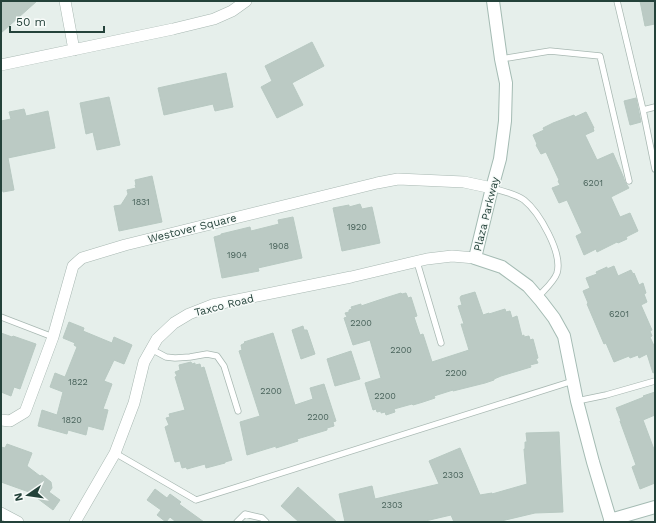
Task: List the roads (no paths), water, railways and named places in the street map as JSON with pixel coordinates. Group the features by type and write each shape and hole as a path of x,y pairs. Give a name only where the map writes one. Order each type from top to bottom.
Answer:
{"street":[{"path":"65,1 74,50"},
{"path":"1,65 172,29 214,18 232,11 246,1"},
{"name":"Plaza Parkway","path":"493,1 506,83 505,121 500,159 475,258 502,267 528,286 554,318 564,336 577,401 609,521"},
{"name":"Westover Square","path":"1,420 10,421 25,412 53,336 73,266 82,258 124,245 376,183 398,179 464,182 492,188"},
{"name":"Taxco Road","path":"75,522 115,453 134,403 144,362 157,338 174,323 189,314 212,305 351,277 427,259 452,256 475,258"},
{"path":"609,521 655,506"},
{"path":"1,513 18,522"}],"lane":[{"path":"617,1 655,169"},
{"path":"501,59 550,51 600,56 629,181"},
{"path":"642,110 655,108"},
{"path":"492,188 523,199 535,212 547,231 556,251 558,264 557,274 538,297"},
{"path":"417,262 442,343"},
{"path":"1,317 53,336"},
{"path":"151,349 166,356 175,358 207,354 218,356 224,366 238,410"},
{"path":"115,453 196,500 573,381"},
{"path":"577,401 606,395 655,381"},
{"path":"237,522 245,514 262,518 266,522"}]}
